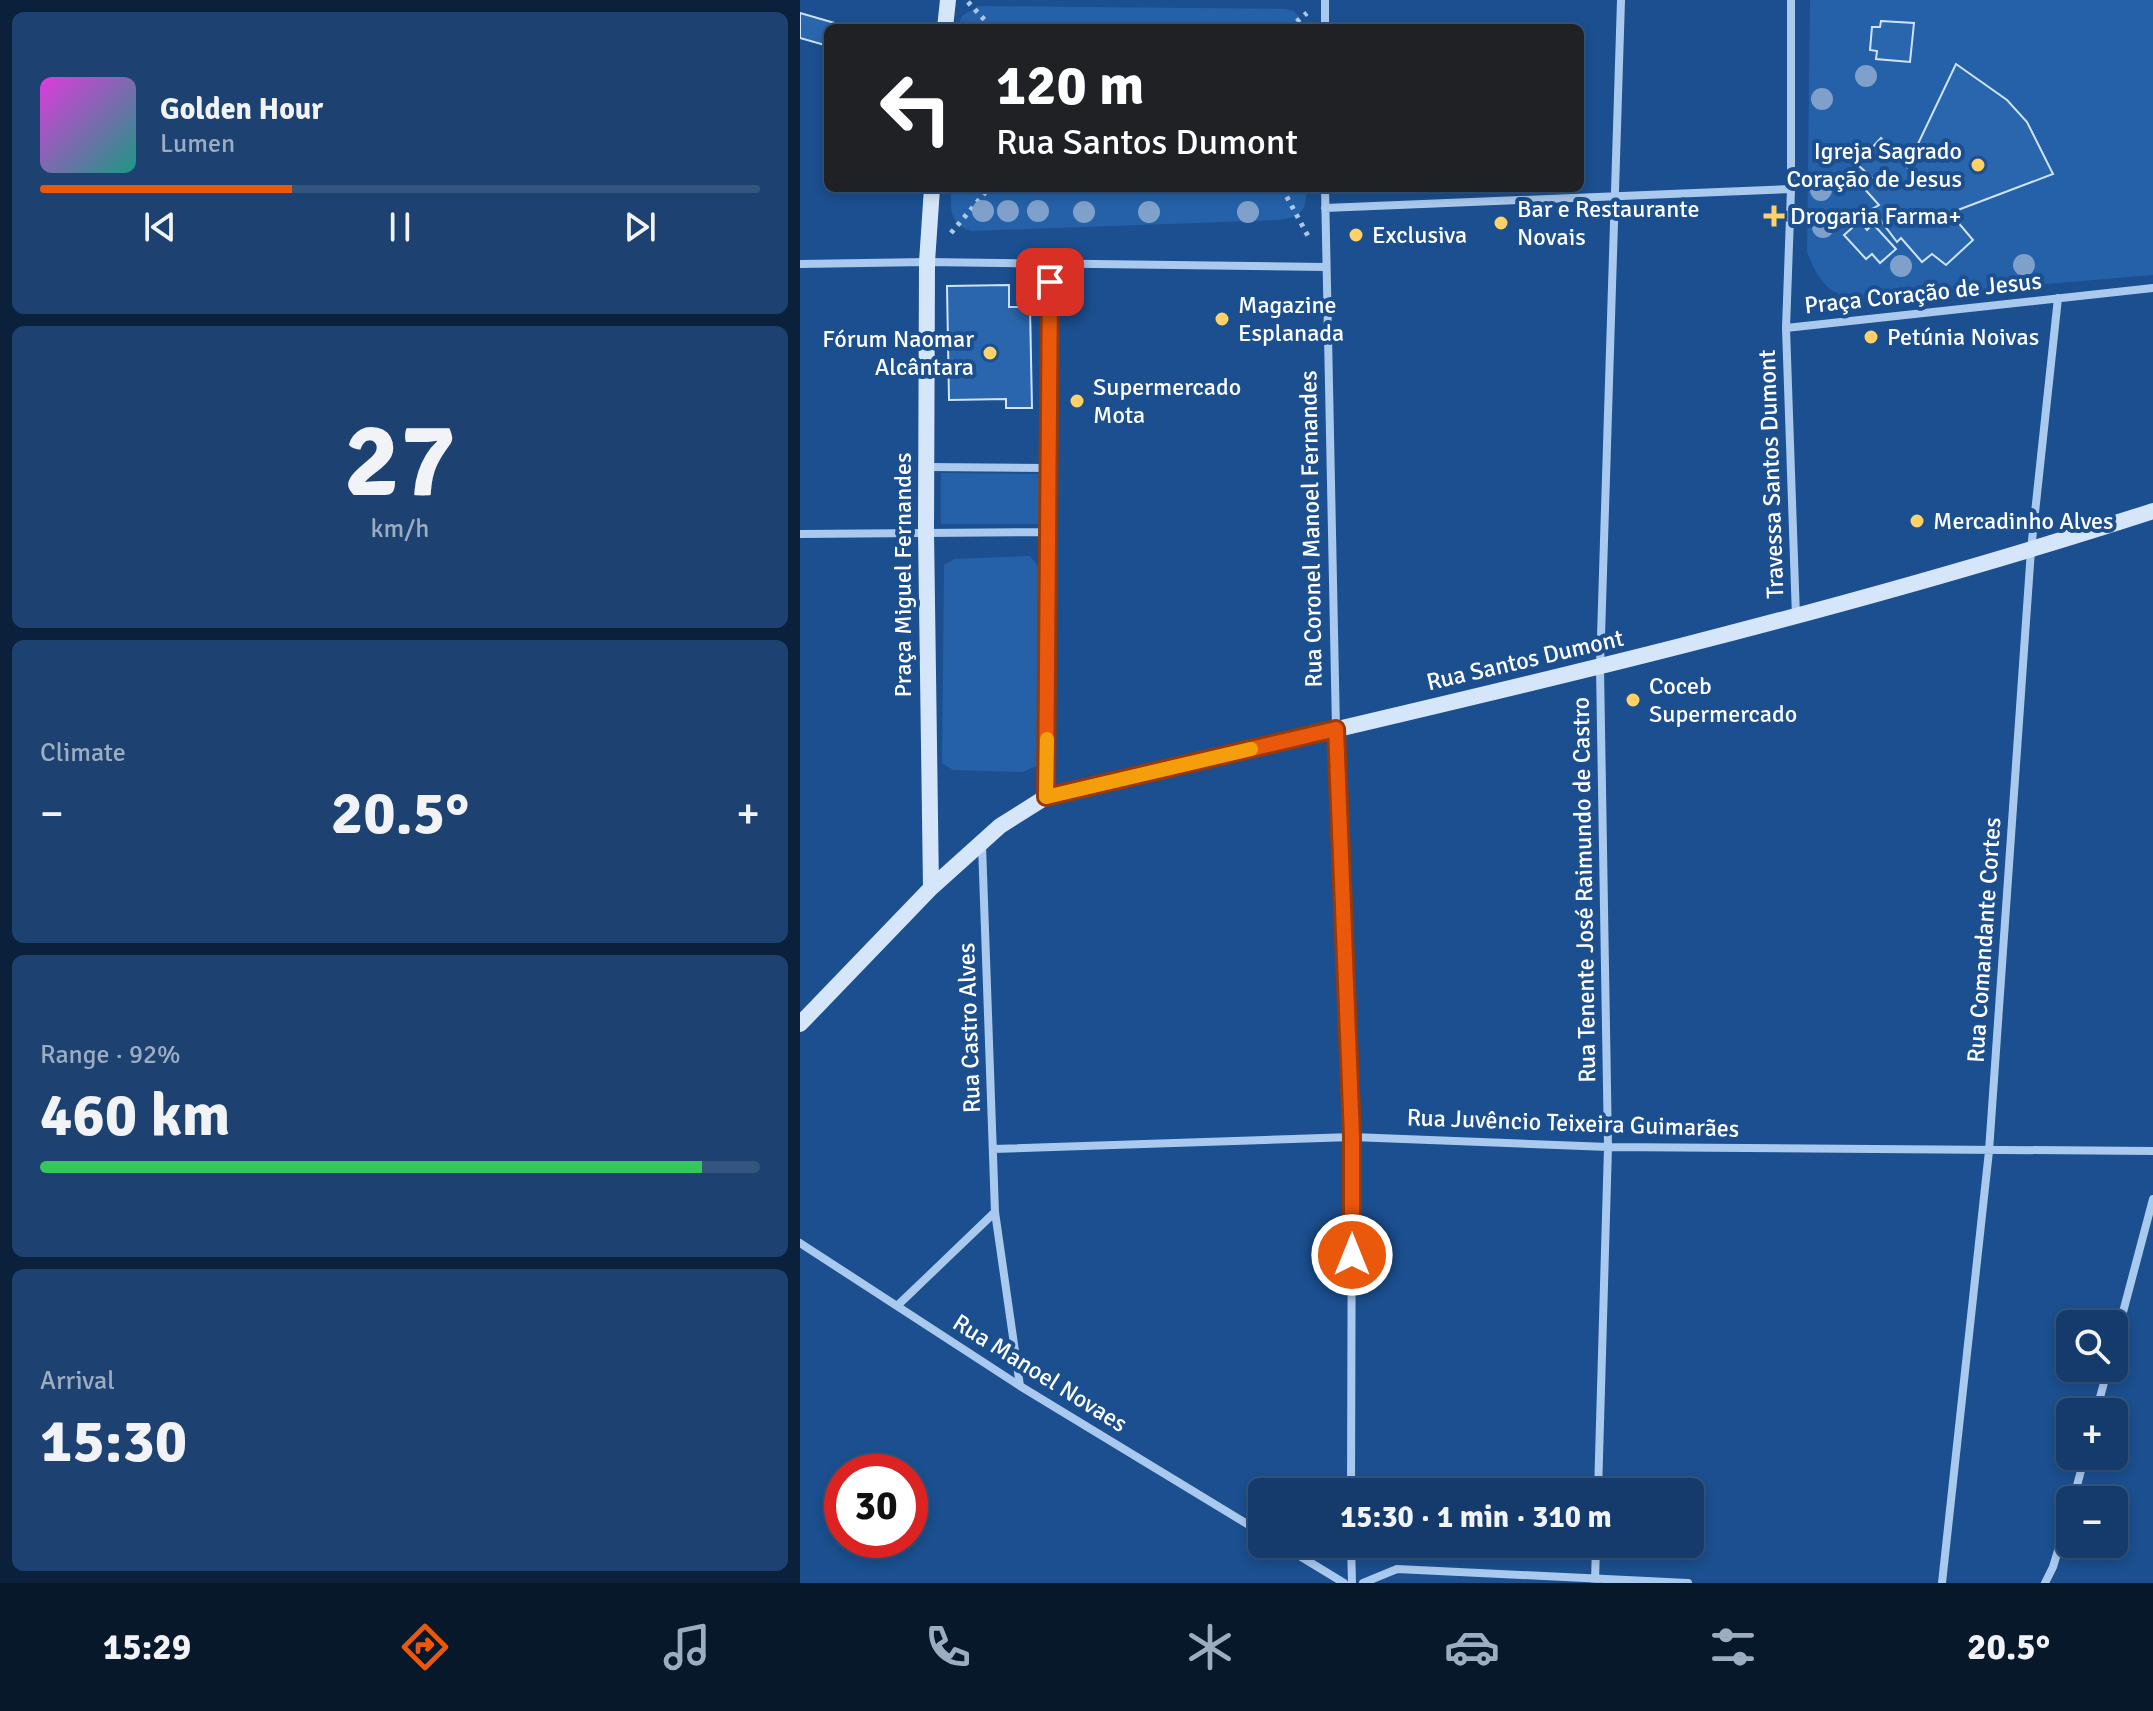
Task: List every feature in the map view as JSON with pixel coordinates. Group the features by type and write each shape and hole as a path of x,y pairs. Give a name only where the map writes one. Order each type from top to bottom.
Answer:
{"main road":[{"path":"945,24 948,0"},
{"name":"Praça Miguel Fernandes","path":"931,888 926,467 927,262 932,192"},
{"name":"Rua Santos Dumont","path":"800,1024 931,888 1018,812 1046,797 1600,668 1796,617 2031,550 2153,511"}],"street":[{"path":"1325,0 1325,24"},
{"name":"Rua Tenente José Raimundo de Castro","path":"1598,1478 1608,1147 1600,668 1621,0"},
{"name":"Praça Coração de Jesus","path":"1791,0 1791,189 1786,328 2153,288"},
{"path":"1325,208 1791,189"},
{"name":"Rua Coronel Manoel Fernandes","path":"1325,192 1336,729 1352,1137 1351,1478"},
{"path":"800,264 927,262 1325,267"},
{"path":"1046,797 1051,264"},
{"name":"Rua Comandante Cortes","path":"1942,1583 1989,1151 2031,550 2058,298"},
{"name":"Travessa Santos Dumont","path":"1786,328 1796,617"},
{"path":"926,467 1047,468"},
{"path":"800,534 1050,532"},
{"name":"Rua Castro Alves","path":"982,842 995,1212 1020,1386"},
{"name":"Rua Juvêncio Teixeira Guimarães","path":"993,1149 1352,1137 1608,1147 2153,1151"},
{"path":"2124,1310 2153,1199"},
{"path":"897,1306 995,1212"},
{"name":"Rua Manoel Novaes","path":"800,1243 1020,1386 1248,1524"},
{"path":"2045,1583 2056,1557"},
{"path":"1303,1558 1344,1583"},
{"path":"1351,1558 1352,1583"},
{"path":"1595,1581 1596,1558"},
{"path":"1363,1583 1397,1569 1595,1581 1688,1583"}],"path":[{"path":"966,0 988,24"},
{"path":"927,262 986,192"},
{"path":"1284,192 1325,267"}],"shaded area":[{"path":"1810,0 2153,0 2153,275 1871,299 1847,297 1830,289 1817,274 1807,252"},
{"path":"978,6 1285,9 1294,11 1304,24 959,24 962,16"},
{"path":"951,192 1306,192 1302,211 1280,220 971,231 958,224 951,209"},
{"path":"941,473 1040,474 1039,524 941,524"},
{"path":"1030,556 1038,566 1037,766 1022,772 953,770 942,763 944,565 954,559"}],"building":[{"path":"800,13 838,24 824,24 824,45 800,38"},
{"path":"1881,21 1914,23 1910,62 1876,59 1877,51 1870,50 1872,27 1880,27"},
{"name":"Igreja Sagrado Coração de Jesus","path":"1956,64 2007,100 2027,122 2053,174 1950,213 1973,240 1946,265 1932,254 1922,262 1901,238 1897,242 1872,209 1879,205 1862,186 1872,178 1857,164 1881,138 1907,167"},
{"path":"1860,221 1867,230 1873,224 1896,249 1880,263 1872,254 1866,259 1844,235"},
{"name":"Fórum Naomar Alcântara","path":"1009,285 1009,307 1030,307 1032,408 1006,408 1006,399 949,400 947,286"}],"slow traffic":[{"path":"1047,739 1046,797 1251,749"}],"place":[{"name":"Igreja Sagrado Coração de Jesus","path":"1978,165"},
{"name":"Drogaria Farma+","path":"1774,216"},
{"name":"Bar e Restaurante Novais","path":"1501,223"},
{"name":"Exclusiva","path":"1356,235"},
{"name":"Magazine Esplanada","path":"1222,319"},
{"name":"Petúnia Noivas","path":"1871,337"},
{"name":"Fórum Naomar Alcântara","path":"990,353"},
{"name":"Supermercado Mota","path":"1077,401"},
{"name":"Mercadinho Alves","path":"1917,521"},
{"name":"Coceb Supermercado","path":"1633,700"}],"route":[{"path":"1050,282 1046,797 1336,729 1352,1137 1352,1255"}]}
